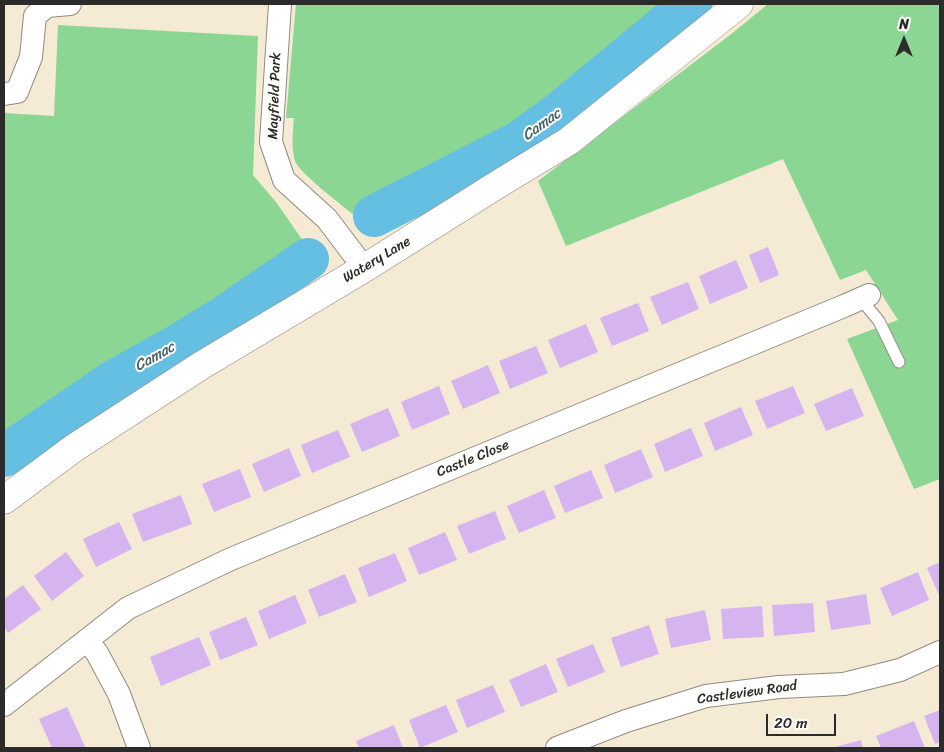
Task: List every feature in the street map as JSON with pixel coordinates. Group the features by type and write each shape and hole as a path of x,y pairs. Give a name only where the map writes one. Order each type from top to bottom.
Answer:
{"street":[{"path":"4,94 17,92 30,57 35,16 39,7 70,4"},
{"name":"Mayfield Park","path":"280,4 271,142 284,180 327,219 356,260"},
{"name":"Watery Lane","path":"4,500 74,448 202,365 356,260 569,141 739,4"},
{"name":"Castle Close","path":"4,705 128,608 231,559 835,310 864,296"},
{"path":"87,640 119,694 139,748"},
{"name":"Castleview Road","path":"558,748 626,721 706,696 779,686 844,684 900,670 940,652"}],"lane":[{"path":"864,296 879,321 899,362"}],"green space":[{"path":"296,4 680,4 509,139 435,172 355,216 312,181 295,161 293,145 294,118 286,118"},
{"path":"768,4 940,4 940,479 914,489 847,339 898,320 866,270 840,280 783,159 566,246 538,181"},
{"path":"58,25 258,36 253,175 276,202 308,248 261,278 215,315 173,337 114,374 4,448 4,113 54,116"}],"building":[{"path":"768,247 779,275 760,283 749,255"},
{"path":"736,260 748,288 710,304 699,276"},
{"path":"688,282 699,309 662,325 650,297"},
{"path":"638,303 649,331 612,346 600,318"},
{"path":"586,324 598,352 560,368 548,340"},
{"path":"536,346 548,373 510,389 499,361"},
{"path":"488,365 500,393 463,409 451,381"},
{"path":"439,386 450,414 412,430 401,402"},
{"path":"793,386 805,413 767,429 755,401"},
{"path":"852,388 864,416 826,431 814,404"},
{"path":"741,407 753,435 715,451 704,423"},
{"path":"388,408 400,436 362,452 350,424"},
{"path":"691,428 703,456 665,472 654,444"},
{"path":"338,430 350,457 312,473 301,445"},
{"path":"289,448 301,476 264,492 252,464"},
{"path":"641,449 653,477 615,493 604,465"},
{"path":"240,469 251,497 214,512 202,484"},
{"path":"591,470 603,498 565,513 554,486"},
{"path":"544,490 556,518 519,533 507,506"},
{"path":"181,495 192,524 143,542 132,514"},
{"path":"495,511 506,539 469,554 457,526"},
{"path":"119,522 132,549 96,567 83,539"},
{"path":"445,532 457,560 419,575 408,548"},
{"path":"66,552 84,576 52,601 34,576"},
{"path":"395,553 407,581 369,597 358,568"},
{"path":"940,562 940,594 939,595 927,568"},
{"path":"918,572 929,600 892,616 880,588"},
{"path":"345,574 357,602 319,617 308,590"},
{"path":"23,585 41,609 8,633 4,627 4,599"},
{"path":"866,594 871,624 831,630 826,601"},
{"path":"295,595 307,623 269,639 258,611"},
{"path":"813,603 815,632 774,636 772,605"},
{"path":"762,606 764,637 723,639 721,609"},
{"path":"705,610 711,640 671,648 665,619"},
{"path":"246,617 258,645 220,660 209,632"},
{"path":"649,625 659,654 621,667 611,638"},
{"path":"199,637 211,665 161,686 150,657"},
{"path":"593,644 605,672 568,687 556,659"},
{"path":"546,664 558,692 521,707 509,680"},
{"path":"493,685 505,712 467,728 456,700"},
{"path":"446,705 458,732 420,748 409,720"},
{"path":"67,707 86,748 52,748 39,719"},
{"path":"940,710 940,742 935,744 924,716"},
{"path":"914,721 925,748 881,748 876,736"},
{"path":"394,725 403,748 359,748 356,741"},
{"path":"861,740 863,748 831,748"}],"waterway":[{"name":"Camac","path":"374,216 517,143 559,113 691,4"},
{"name":"Camac","path":"4,456 115,380 219,320 308,259"}]}
